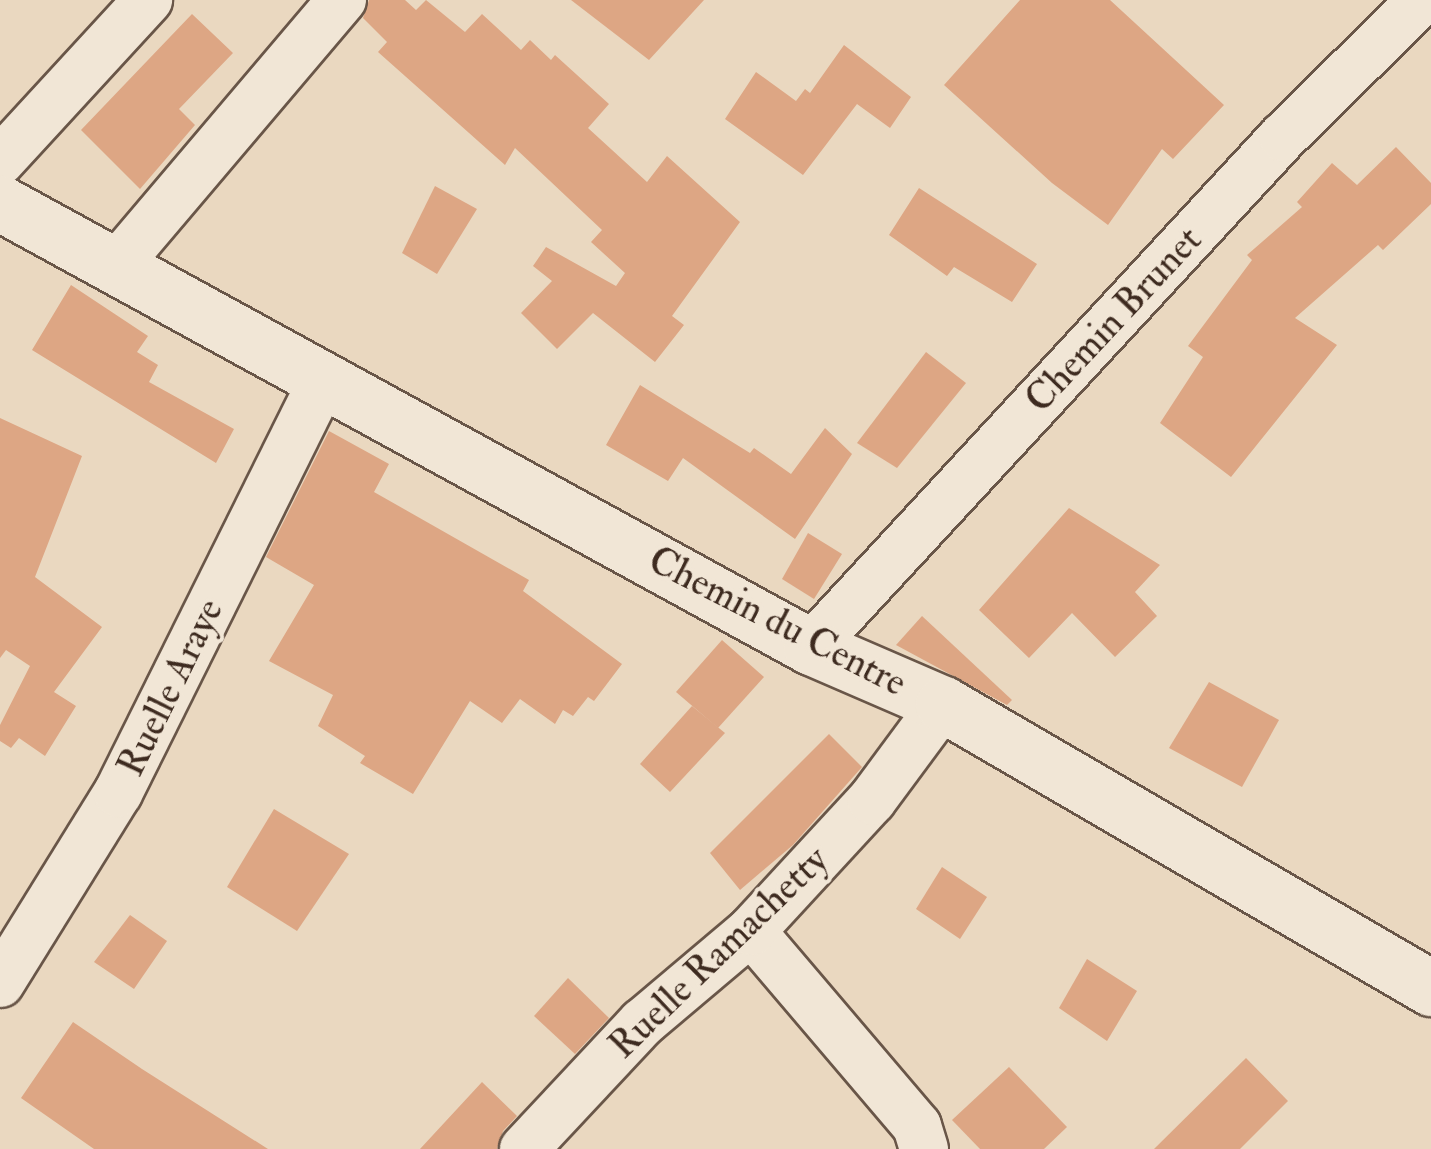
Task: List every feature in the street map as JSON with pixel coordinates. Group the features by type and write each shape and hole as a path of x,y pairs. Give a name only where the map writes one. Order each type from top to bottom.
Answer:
{"street":[{"path":"0,161 148,0"},
{"path":"117,265 342,0"},
{"name":"Chemin Brunet","path":"811,647 1283,137 1422,0"},
{"name":"Chemin du Centre","path":"0,203 811,647 943,704 1431,988"},
{"name":"Ruelle Araye","path":"0,982 118,794 322,382"},
{"name":"Ruelle Ramachetty","path":"524,1149 642,1022 751,931 872,800 943,704"},
{"path":"751,931 917,1126 924,1149"}],"building":[{"path":"369,0 405,0 416,10 426,0 465,32 482,14 521,50 530,40 551,60 555,55 609,104 588,128 647,182 667,156 740,222 672,316 684,325 655,362 593,313 557,349 521,313 552,281 533,266 546,247 616,286 625,273 591,242 602,230 515,148 505,165 378,52 387,42 363,18"},
{"path":"571,0 704,0 649,60"},
{"path":"1020,0 1110,0 1224,105 1173,159 1162,149 1108,225 1052,183 944,85"},
{"path":"192,14 233,53 179,109 195,125 140,189 81,130"},
{"path":"844,45 911,97 890,128 857,104 803,175 725,119 756,72 796,101 805,89 810,93"},
{"path":"1396,147 1431,183 1431,204 1383,250 1378,245 1295,318 1337,345 1231,477 1160,423 1203,357 1188,346 1252,260 1247,255 1302,207 1297,202 1332,163 1357,185"},
{"path":"435,186 477,209 437,274 402,253"},
{"path":"919,188 1037,264 1012,302 954,267 947,276 889,235"},
{"path":"71,285 148,336 137,352 158,365 149,382 234,429 216,463 32,350"},
{"path":"926,352 966,383 897,468 857,443"},
{"path":"640,385 750,453 754,448 791,474 825,428 852,454 795,539 683,458 668,481 606,445"},
{"path":"0,418 82,456 35,577 102,627 54,692 76,706 45,756 19,738 11,748 0,741 0,725 30,666 6,650 0,658"},
{"path":"329,431 389,464 374,492 529,580 523,591 622,664 594,701 588,697 573,716 563,710 555,724 520,699 502,723 470,701 413,794 360,763 365,756 318,726 333,695 269,661 314,585 266,557"},
{"path":"1069,508 1160,565 1135,592 1157,616 1115,657 1072,613 1029,658 979,610"},
{"path":"808,533 842,554 814,599 782,579"},
{"path":"922,616 1012,700 1007,705 896,645"},
{"path":"722,640 764,677 718,728 676,692"},
{"path":"1209,682 1279,720 1242,787 1169,748"},
{"path":"692,706 725,733 670,792 640,764"},
{"path":"829,734 862,767 793,845 740,890 710,853"},
{"path":"274,809 349,854 297,931 227,887"},
{"path":"942,867 987,897 960,939 916,909"},
{"path":"130,915 167,941 134,989 94,962"},
{"path":"1087,959 1137,991 1107,1041 1059,1008"},
{"path":"568,978 609,1018 575,1054 534,1016"},
{"path":"73,1022 268,1149 94,1149 21,1098"},
{"path":"1246,1058 1288,1101 1240,1149 1154,1149"},
{"path":"1009,1067 1067,1127 1044,1149 980,1149 952,1120"},
{"path":"482,1082 517,1116 503,1131 497,1149 420,1149"}]}
